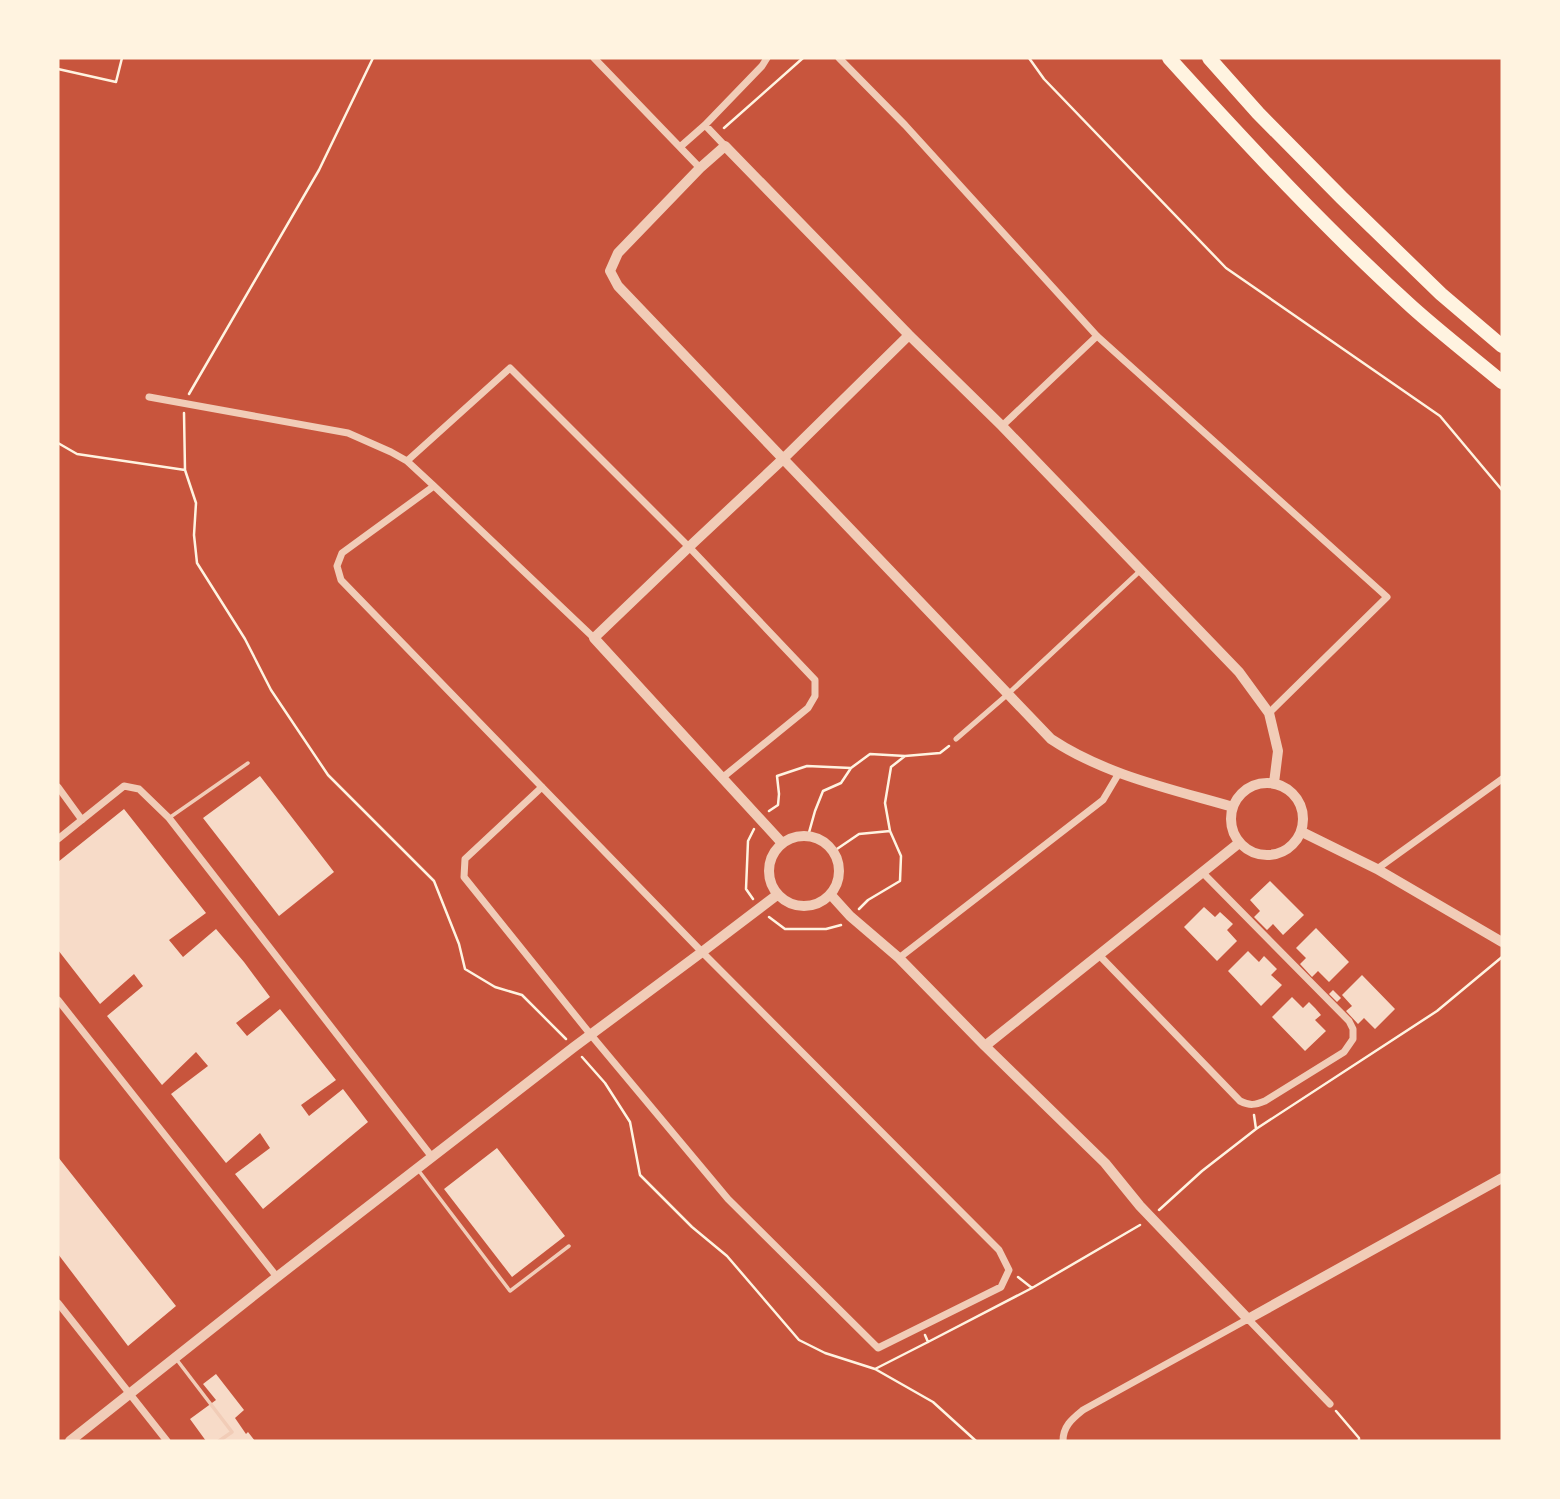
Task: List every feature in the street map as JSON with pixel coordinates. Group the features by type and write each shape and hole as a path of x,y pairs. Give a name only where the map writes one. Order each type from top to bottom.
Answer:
{"highway":[{"path":"1169,58 1324,223 1412,307 1502,382"},
{"path":"1209,58 1258,113 1352,208 1441,294 1502,346"}],"street":[{"path":"594,58 700,168"},
{"path":"680,147 705,125 767,58"},
{"path":"839,58 905,125 1097,336 1387,597 1269,713"},
{"path":"705,125 909,335 1002,426 1238,672 1269,713 1279,751 1274,783"},
{"path":"725,146 700,168 618,253 610,271 618,286 1051,738 1070,752 1119,773 1233,807"},
{"path":"594,638 909,335"},
{"path":"1002,426 1097,336"},
{"path":"407,461 510,368 689,547 815,680 815,696 808,708 722,778"},
{"path":"149,397 348,433 407,461 594,638 782,843"},
{"path":"434,486 342,553 337,566 341,580 542,787 702,952 999,1250 1009,1270 1001,1287 878,1348 727,1199 464,877 465,859 542,787"},
{"path":"956,739 1141,570"},
{"path":"899,958 1103,800 1119,773"},
{"path":"1377,869 1502,779"},
{"path":"1263,783 1274,783 1293,793 1303,811 1304,822 1296,842 1288,849 1279,854 1257,855 1239,843 1233,832 1230,820 1233,807 1244,791 1263,783"},
{"path":"58,839 124,786 139,789 169,818 432,1157"},
{"path":"58,787 82,820"},
{"path":"1301,832 1377,869 1500,936"},
{"path":"799,836 808,836 818,838 834,850 840,873 831,895 821,903 798,906 778,895 771,885 770,862 782,843 799,836"},
{"path":"985,1046 1239,843"},
{"path":"1099,955 1240,1101 1254,1105 1265,1101 1344,1052 1353,1040 1353,1029 1349,1021 1202,873"},
{"path":"70,1441 574,1047 778,895"},
{"path":"831,895 850,916 899,958 1105,1163 1140,1206 1330,1404"},
{"path":"58,1000 277,1277"},
{"path":"1063,1441 1068,1422 1083,1410 1502,1178"},
{"path":"58,1303 167,1441"}],"lane":[{"path":"169,818 248,763"},
{"path":"418,1169 510,1291 569,1246"},
{"path":"176,1358 232,1432 219,1441"}],"path":[{"path":"58,69 116,82 122,58"},
{"path":"373,58 319,170 184,403 186,470 196,503 194,534 197,563 245,639 271,690 328,775 434,881 459,944 465,969 495,988 522,995 574,1047 605,1083 630,1122 640,1175 692,1227 727,1256 799,1340 825,1353 875,1369 933,1402 976,1441"},
{"path":"715,136 803,58"},
{"path":"1029,58 1044,79 1226,268 1440,416 1502,490"},
{"path":"58,443 76,454 186,470"},
{"path":"808,836 814,811 823,791 841,783 851,768 870,754 905,756 940,753 956,739"},
{"path":"851,768 807,766 776,776 778,805 759,818 748,841 746,889 759,908 785,929 826,929 840,926 869,901 900,881 901,856 890,831 885,803 891,767 905,756"},
{"path":"834,850 859,834 890,831"},
{"path":"875,1369 1032,1288 1151,1217 1202,1171 1256,1129 1437,1012 1502,957"},
{"path":"1254,1105 1256,1129"},
{"path":"1009,1270 1032,1288"},
{"path":"921,1326 928,1342"},
{"path":"1330,1404 1359,1441"}],"building":[{"path":"260,776 334,872 279,916 203,818"},
{"path":"124,809 206,913 169,940 183,957 216,929 270,997 236,1023 247,1036 280,1009 336,1080 301,1105 309,1116 343,1089 368,1122 263,1209 235,1174 270,1148 260,1133 226,1163 171,1094 208,1066 196,1052 162,1085 107,1016 143,986 134,974 100,1004 58,950 58,862"},
{"path":"1270,881 1304,915 1283,935 1273,924 1267,930 1254,917 1260,911 1250,900"},
{"path":"1204,907 1215,917 1220,912 1233,924 1227,930 1237,941 1217,961 1184,927"},
{"path":"1316,928 1349,962 1329,982 1318,971 1312,977 1300,964 1306,958 1296,948"},
{"path":"1248,951 1259,962 1264,956 1277,969 1271,975 1282,985 1261,1006 1228,971"},
{"path":"1362,975 1395,1009 1375,1029 1364,1018 1358,1024 1346,1011 1352,1006 1342,995"},
{"path":"1333,990 1341,998 1337,1002 1329,994"},
{"path":"1292,997 1303,1008 1309,1002 1315,1008 1321,1015 1315,1020 1326,1031 1305,1051 1272,1017"},
{"path":"497,1148 565,1236 512,1277 444,1189"},
{"path":"58,1157 176,1306 128,1346 58,1254"},
{"path":"216,1374 244,1410 235,1418 246,1434 248,1432 255,1441 206,1441 190,1419 216,1400 203,1384"}]}
